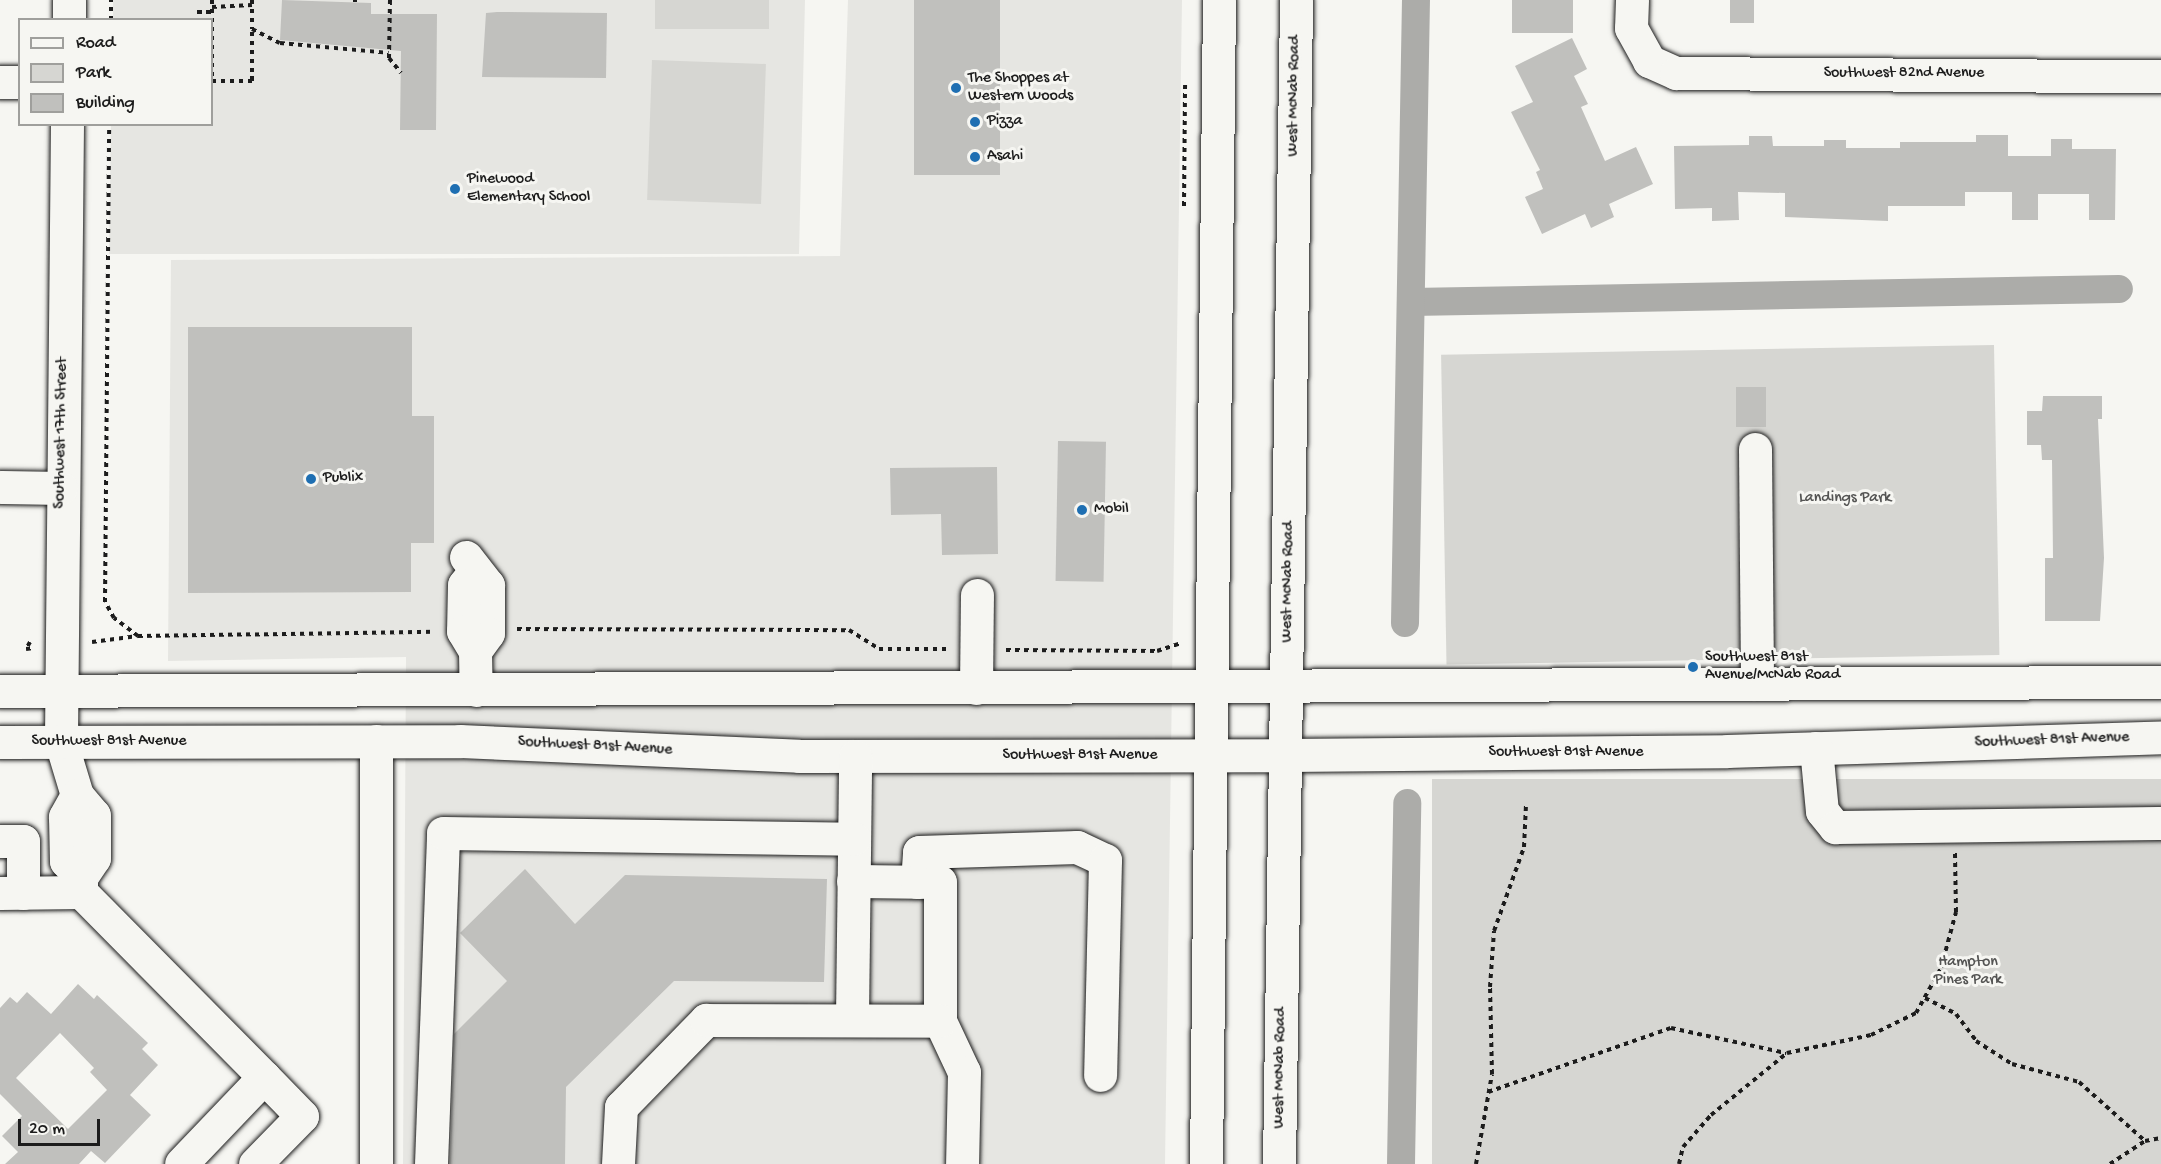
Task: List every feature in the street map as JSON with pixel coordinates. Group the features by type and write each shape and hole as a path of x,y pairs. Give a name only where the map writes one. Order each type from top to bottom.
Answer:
{"street":[{"path":"69,0 69,18"},
{"path":"1206,1164 1214,755 1219,0"},
{"name":"West McNab Road","path":"1279,1164 1296,0"},
{"name":"Southwest 82nd Avenue","path":"1632,0 1631,28 1649,61 1676,73 2161,76"},
{"path":"0,82 18,82"},
{"name":"Southwest 17th Street","path":"67,126 61,488 61,742 77,795 66,817 66,861 81,884"},
{"path":"1755,449 1757,684"},
{"path":"0,487 61,488"},
{"path":"469,563 464,585 475,637 476,690"},
{"path":"976,688 977,595"},
{"path":"0,691 2161,682"},
{"name":"Southwest 81st Avenue","path":"0,742 376,741 855,756 1286,755 1816,748 2161,737"},
{"path":"376,741 376,1164"},
{"path":"1816,748 1822,812 1835,827 2161,823"},
{"path":"852,1017 855,756"},
{"path":"431,1164 443,833 854,839"},
{"path":"0,841 23,841 12,893 81,884 302,1116 255,1164"},
{"path":"917,882 919,852 1077,847 1105,860 1100,1075"},
{"path":"854,881 940,882 940,1021 964,1072 962,1164"},
{"path":"618,1164 621,1107 706,1020 852,1017 940,1021"},
{"path":"181,1164 264,1077"}],"path":[{"path":"111,0 111,18"},
{"path":"212,0 212,18"},
{"path":"390,0 389,53 392,66 401,73"},
{"path":"197,12 252,3 252,81 213,81"},
{"path":"252,29 280,43 389,53"},
{"path":"1184,213 1187,75"},
{"path":"109,126 105,602 111,612"},
{"path":"138,636 475,637 849,630 879,649 1156,651 1177,648 1186,634"},
{"path":"1476,1164 1488,1092 1494,931 1524,847 1526,805"},
{"path":"1488,1092 1671,1028 1787,1053 1870,1035 1916,1013 1941,968 1956,912 1955,826"},
{"path":"1924,998 1956,1014 1976,1041 2012,1064 2079,1082 2145,1141"},
{"path":"1679,1164 1683,1148 1711,1115 1787,1053"},
{"path":"2110,1164 2145,1141 2161,1138"}],"shaded area":[{"name":"Pinewood Elementary School","path":"113,0 805,0 799,254 109,254 111,126 213,126 213,18 113,18"},
{"path":"848,0 1182,0 1165,1164 403,1164 406,657 168,661 171,260 840,256"}],"green space":[{"path":"655,0 769,0 769,29 655,29"},
{"path":"652,60 766,64 761,204 647,200"},
{"name":"Landings Park","path":"1994,345 1999,655 1446,665 1441,355"},
{"name":"Hampton Pines Park","path":"1432,779 2161,779 2161,1164 1432,1164"}],"building":[{"path":"282,0 371,3 371,14 437,14 436,130 400,130 401,51 280,40"},
{"name":"The Shoppes at Western Woods","path":"914,0 1000,0 1000,175 914,175"},
{"path":"1512,0 1573,0 1573,33 1512,33"},
{"path":"1730,0 1754,0 1754,23 1730,23"},
{"path":"486,13 607,13 606,78 482,77"},
{"path":"1572,38 1587,69 1574,76 1588,104 1581,107 1605,161 1636,147 1653,184 1609,204 1614,217 1591,228 1585,214 1542,234 1525,197 1543,189 1536,172 1540,170 1511,112 1533,102 1515,66"},
{"path":"1976,135 2008,135 2008,156 2051,156 2051,139 2072,139 2072,149 2116,149 2115,220 2089,220 2089,194 2038,194 2038,220 2012,220 2012,192 1965,192 1965,206 1888,206 1888,221 1785,217 1785,193 1738,192 1739,220 1712,221 1712,208 1675,209 1674,146 1749,145 1749,136 1772,136 1773,146 1824,146 1824,140 1846,140 1846,148 1900,148 1900,142 1976,142"},
{"name":"Publix","path":"188,327 412,327 412,416 434,416 434,543 411,543 411,592 188,593"},
{"path":"1736,387 1766,387 1766,427 1736,427"},
{"path":"2043,396 2102,396 2102,419 2098,419 2104,558 2100,621 2045,621 2045,558 2053,558 2052,460 2042,460 2041,445 2027,445 2027,411 2042,411"},
{"path":"1058,441 1106,442 1104,582 1056,581"},
{"path":"997,467 998,554 942,555 941,514 891,515 890,468"},
{"path":"525,869 575,924 625,875 827,879 824,982 674,981 566,1087 565,1164 450,1164 454,1034 507,981 460,933"},
{"path":"78,984 94,999 97,995 148,1043 142,1049 158,1065 130,1095 151,1115 105,1163 91,1151 79,1164 5,1164 18,1152 2,1136 22,1116 0,1094 0,1008 10,997 17,1003 27,992 51,1014","holes":["60,1033 94,1068 90,1072 107,1090 68,1129 16,1078"]}],"waterway":[{"path":"1405,623 1416,0"},
{"path":"1411,302 2119,289"},
{"path":"1401,1164 1407,803"}],"place":[{"name":"The Shoppes at Western Woods","path":"956,88"},
{"name":"Pizza","path":"975,122"},
{"name":"Asahi","path":"975,157"},
{"name":"Pinewood Elementary School","path":"455,189"},
{"name":"Publix","path":"311,479"},
{"name":"Mobil","path":"1082,510"},
{"name":"Southwest 81st Avenue/McNab Road","path":"1693,667"}]}
